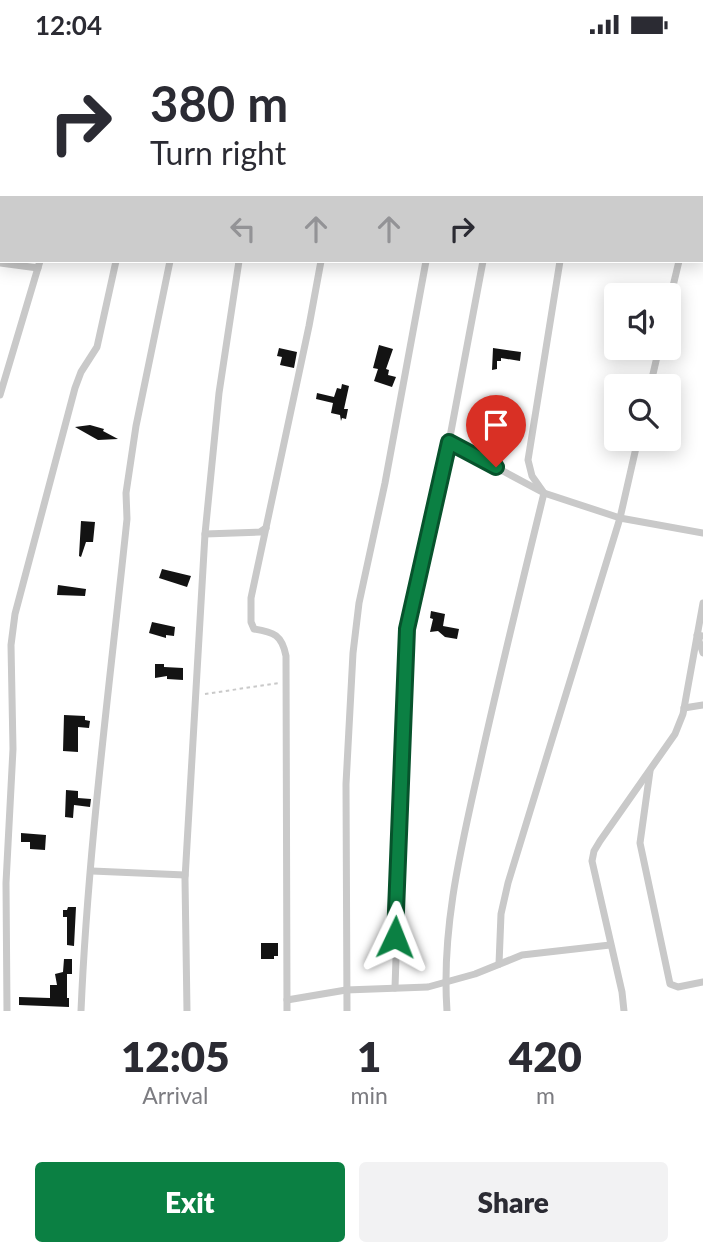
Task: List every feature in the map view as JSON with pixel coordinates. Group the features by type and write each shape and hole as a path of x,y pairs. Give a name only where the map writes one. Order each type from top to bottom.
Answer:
{"street":[{"path":"0,263 39,264 0,395"},
{"path":"7,1011 6,883 13,749 10,645 15,614 75,388 81,372 97,347 116,263"},
{"path":"81,1011 83,955 127,519 126,493 136,426 170,263"},
{"path":"187,1011 185,875 205,534 219,393 239,263"},
{"path":"287,1011 287,682 284,644 278,636 269,631 254,629 251,622 251,599 309,326 320,263"},
{"path":"347,1011 346,784 353,653 359,603 385,482 426,263"},
{"path":"395,988 407,629 449,442 483,263"},
{"path":"447,1011 445,981 450,913 506,645 544,493 532,476 528,460 560,263"},
{"path":"674,283 679,263"},
{"path":"449,442 544,493 620,518 703,533"},
{"path":"499,964 501,914 516,853 620,518 635,451"},
{"path":"205,534 260,533 266,527"},
{"path":"624,1011 592,861 594,851 674,734 684,708 700,636 703,603"},
{"path":"700,636 703,653"},
{"path":"684,708 703,705"},
{"path":"650,771 640,843 670,984 678,987 703,982"},
{"path":"92,871 185,875"},
{"path":"287,1000 346,990 428,987 475,974 522,955 610,945"}],"path":[{"path":"196,695 287,682"}],"building":[{"path":"379,345 393,349 386,369 389,370 388,375 396,377 392,387 374,381 378,369 373,368"},
{"path":"279,348 297,352 294,368 280,365 282,357 277,356"},
{"path":"493,348 521,352 520,361 501,358 501,361 497,361 497,369 492,370"},
{"path":"342,384 349,386 344,409 348,409 346,419 342,418 341,421 340,415 331,413 333,403 316,399 317,393 334,397 337,388 341,389"},
{"path":"90,425 104,429 103,431 118,439 98,440 75,427"},
{"path":"81,521 95,522 93,542 86,542 81,557 79,556"},
{"path":"162,569 191,576 187,587 159,578"},
{"path":"58,585 86,589 85,596 57,595"},
{"path":"431,611 445,614 443,626 459,629 457,639 445,637 438,631 430,632 433,619 430,618"},
{"path":"152,622 175,627 174,636 166,635 166,638 149,633"},
{"path":"155,664 183,668 183,680 167,679 167,676 155,678"},
{"path":"64,715 85,716 85,720 90,721 89,728 78,727 78,752 63,751"},
{"path":"66,790 78,791 78,798 91,799 90,807 74,805 73,818 65,817"},
{"path":"21,833 46,835 45,850 30,849 30,842 21,842"},
{"path":"76,907 74,946 67,945 67,917 63,917 63,910"},
{"path":"261,943 278,943 278,956 274,956 274,959 261,959"},
{"path":"64,959 72,959 72,974 67,974 69,1007 19,1005 19,997 50,998 50,985 57,985 55,974 63,972"}],"route":[{"path":"395,937 407,629 449,442 496,467"}]}
